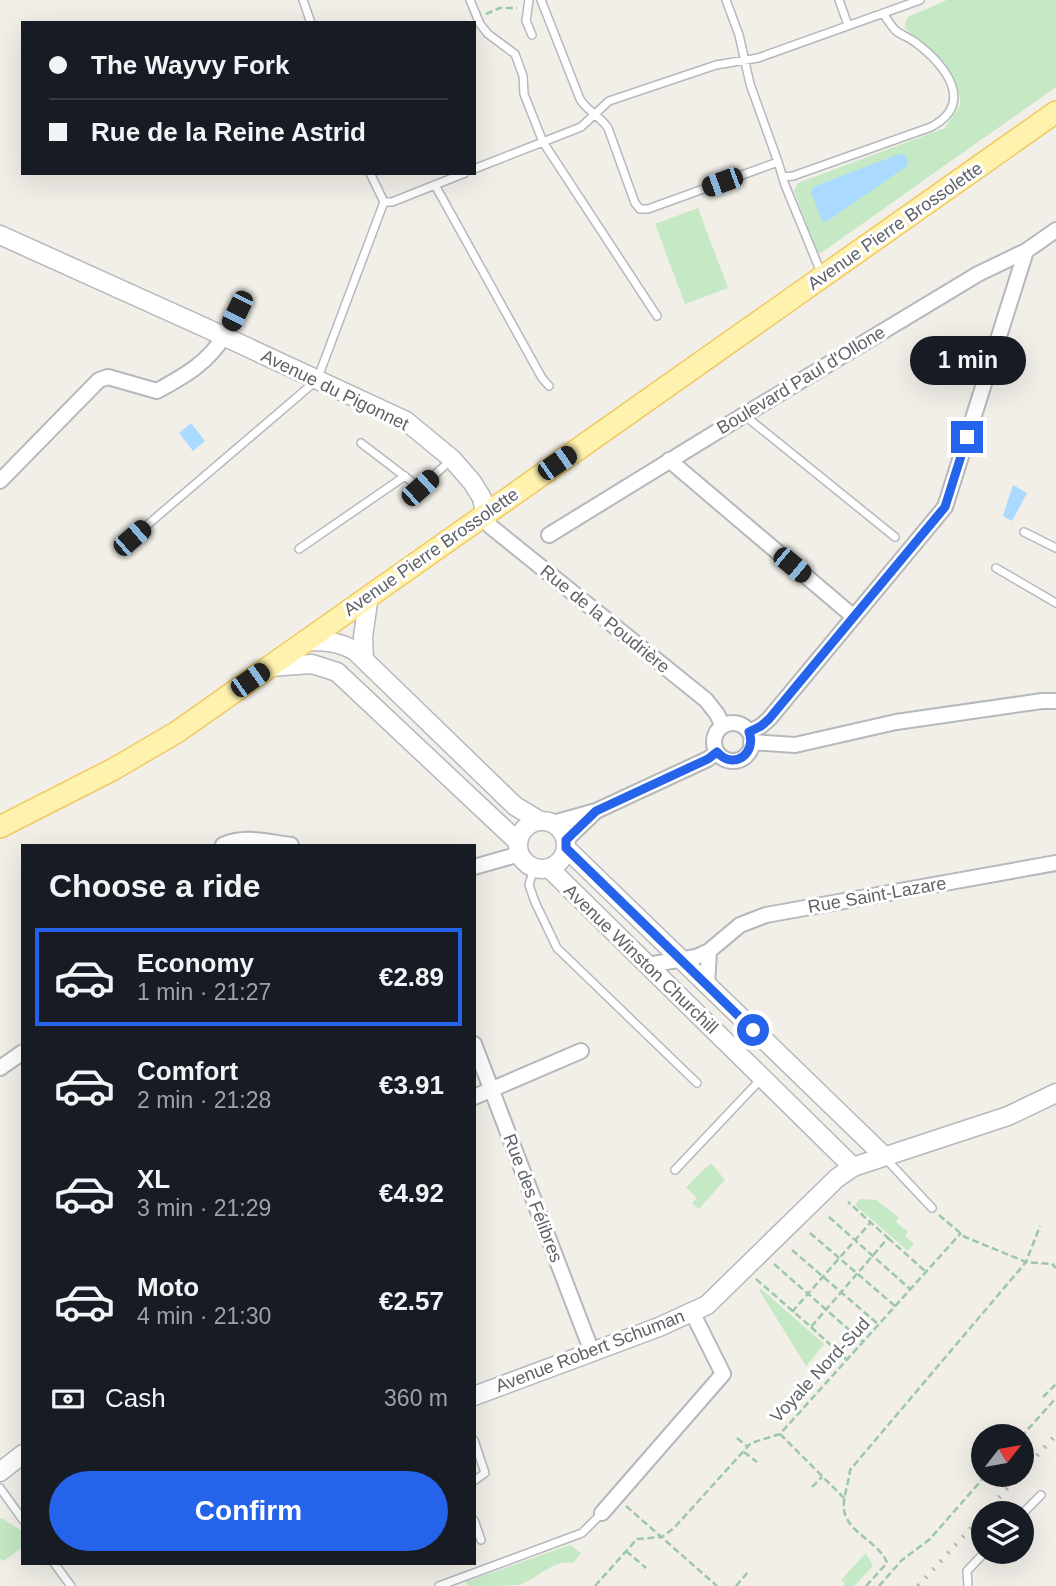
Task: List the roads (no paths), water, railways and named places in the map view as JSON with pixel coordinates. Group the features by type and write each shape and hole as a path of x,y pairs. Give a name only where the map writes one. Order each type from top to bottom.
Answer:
{"main road":[{"name":"Avenue Pierre Brossolette","path":"0,827 134,758 177,732 1056,112"}],"street":[{"name":"Boulevard Paul d'Ollone","path":"549,536 669,460 978,274 1026,251 1056,230"},
{"name":"Avenue du Pigonnet","path":"0,235 406,421 452,459 472,482 482,498 485,513"},
{"path":"1026,251 945,507 769,719 750,737 748,752 738,760 727,760 715,747 715,735 728,723 740,724 750,737 795,745 896,722 1028,702 1056,701"},
{"path":"0,481 99,380 108,377 157,391 193,370 214,353 225,336"},
{"path":"669,460 854,617"},
{"name":"Rue de la Poudrière","path":"485,513 490,526 706,700 723,726"},
{"path":"364,660 363,637 369,595"},
{"path":"342,615 331,642 332,659 337,672 519,848 523,860 541,868 563,858 566,844 596,811"},
{"path":"305,641 347,646 515,806 561,830 566,844"},
{"path":"268,667 312,664 337,672"},
{"path":"476,866 519,848 526,827 596,811 708,759 717,752"},
{"path":"225,844 250,839 283,844"},
{"name":"Avenue Winston Churchill","path":"566,844 681,961 883,1155"},
{"name":"Rue Saint-Lazare","path":"647,965 681,961 709,951 740,925 766,915 1056,863"},
{"name":"Avenue Winston Churchill","path":"541,868 647,965 853,1167"},
{"path":"708,986 709,951"},
{"name":"Rue des Félibres","path":"476,1049 592,1352"},
{"path":"476,1096 581,1051"},
{"path":"0,1068 21,1053"},
{"name":"Avenue Robert Schuman","path":"476,1395 659,1327 707,1305 829,1186 853,1167 1008,1116 1056,1093"},
{"path":"602,1513 723,1374 692,1311"},
{"path":"0,1472 21,1456"}],"lane":[{"path":"303,0 311,21"},
{"path":"470,0 480,24 488,34 515,54 523,76 524,94 543,142 657,316"},
{"path":"541,0 580,99 608,128 635,203 640,209 648,209 778,162"},
{"path":"726,0 739,35 750,84 822,276"},
{"path":"839,0 848,25"},
{"path":"476,168 581,127 609,101 716,65 745,61 920,0"},
{"path":"528,4 526,21 532,36"},
{"path":"783,177 793,176 931,127 949,113 954,103 954,91 943,67 915,42 896,31 883,13"},
{"path":"132,538 317,380 384,202 371,175"},
{"path":"384,202 392,202 460,175"},
{"path":"435,185 542,378 549,386"},
{"path":"225,336 237,311"},
{"path":"744,415 895,537"},
{"path":"361,443 420,488 452,459"},
{"path":"299,549 405,476"},
{"path":"1024,532 1056,548"},
{"path":"996,568 1056,603"},
{"path":"541,868 529,885 557,948 697,1083"},
{"path":"675,1170 762,1077"},
{"path":"883,1155 932,1208"},
{"path":"476,1446 485,1473 476,1480"},
{"path":"0,1488 21,1517"},
{"path":"1034,1502 1041,1495"},
{"path":"439,1586 582,1534 602,1513"},
{"path":"476,1526 481,1540"},
{"path":"968,1586 967,1571 974,1564"},
{"path":"55,1565 71,1586"}],"water":[{"path":"902,153 908,160 907,166 826,222 822,221 811,192 813,187"},
{"path":"191,423 205,441 193,451 179,433"},
{"path":"1013,485 1027,493 1012,521 1003,516"}],"railway":[{"path":"1034,1459 1056,1435"},
{"path":"996,1501 1007,1488"},
{"path":"918,1586 971,1528"}]}
